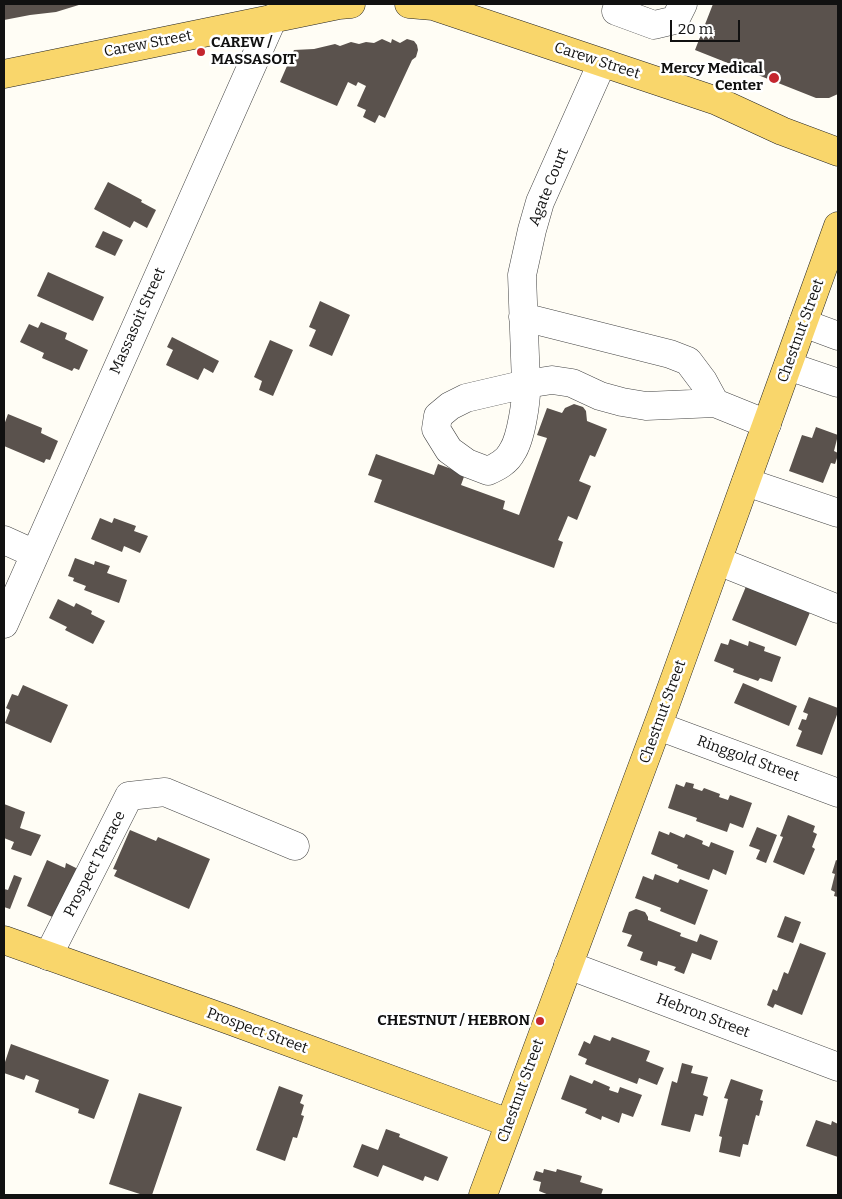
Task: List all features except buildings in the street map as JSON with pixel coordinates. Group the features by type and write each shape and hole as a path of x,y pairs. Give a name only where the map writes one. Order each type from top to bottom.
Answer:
{"main road":[{"name":"Carew Street","path":"4,74 273,18 352,4"},
{"name":"Carew Street","path":"409,4 432,6 717,102 782,131 838,152"},
{"name":"Chestnut Street","path":"483,1195 658,726 838,226"},
{"name":"Prospect Street","path":"4,940 509,1123"}],"street":[{"path":"618,7 654,25 675,20 682,4"},
{"name":"Massasoit Street","path":"4,624 273,18"},
{"name":"Agate Court","path":"602,63 540,202 532,230 522,275 526,384 552,380 572,383 600,396 646,406 716,403"},
{"path":"523,317 670,354 688,362 704,380 716,403 767,424"},
{"path":"804,323 838,336"},
{"path":"788,366 838,383"},
{"path":"746,482 838,514"},
{"path":"4,540 35,554"},
{"path":"718,561 838,609"},
{"name":"Ringgold Street","path":"658,726 838,793"},
{"name":"Prospect Terrace","path":"48,956 130,796 165,792 295,846"},
{"name":"Hebron Street","path":"568,965 838,1067"}],"place":[{"name":"CAREW / MASSASOIT","path":"201,52"},
{"name":"Mercy Medical Center","path":"774,78"},
{"name":"CHESTNUT / HEBRON","path":"540,1021"}]}
